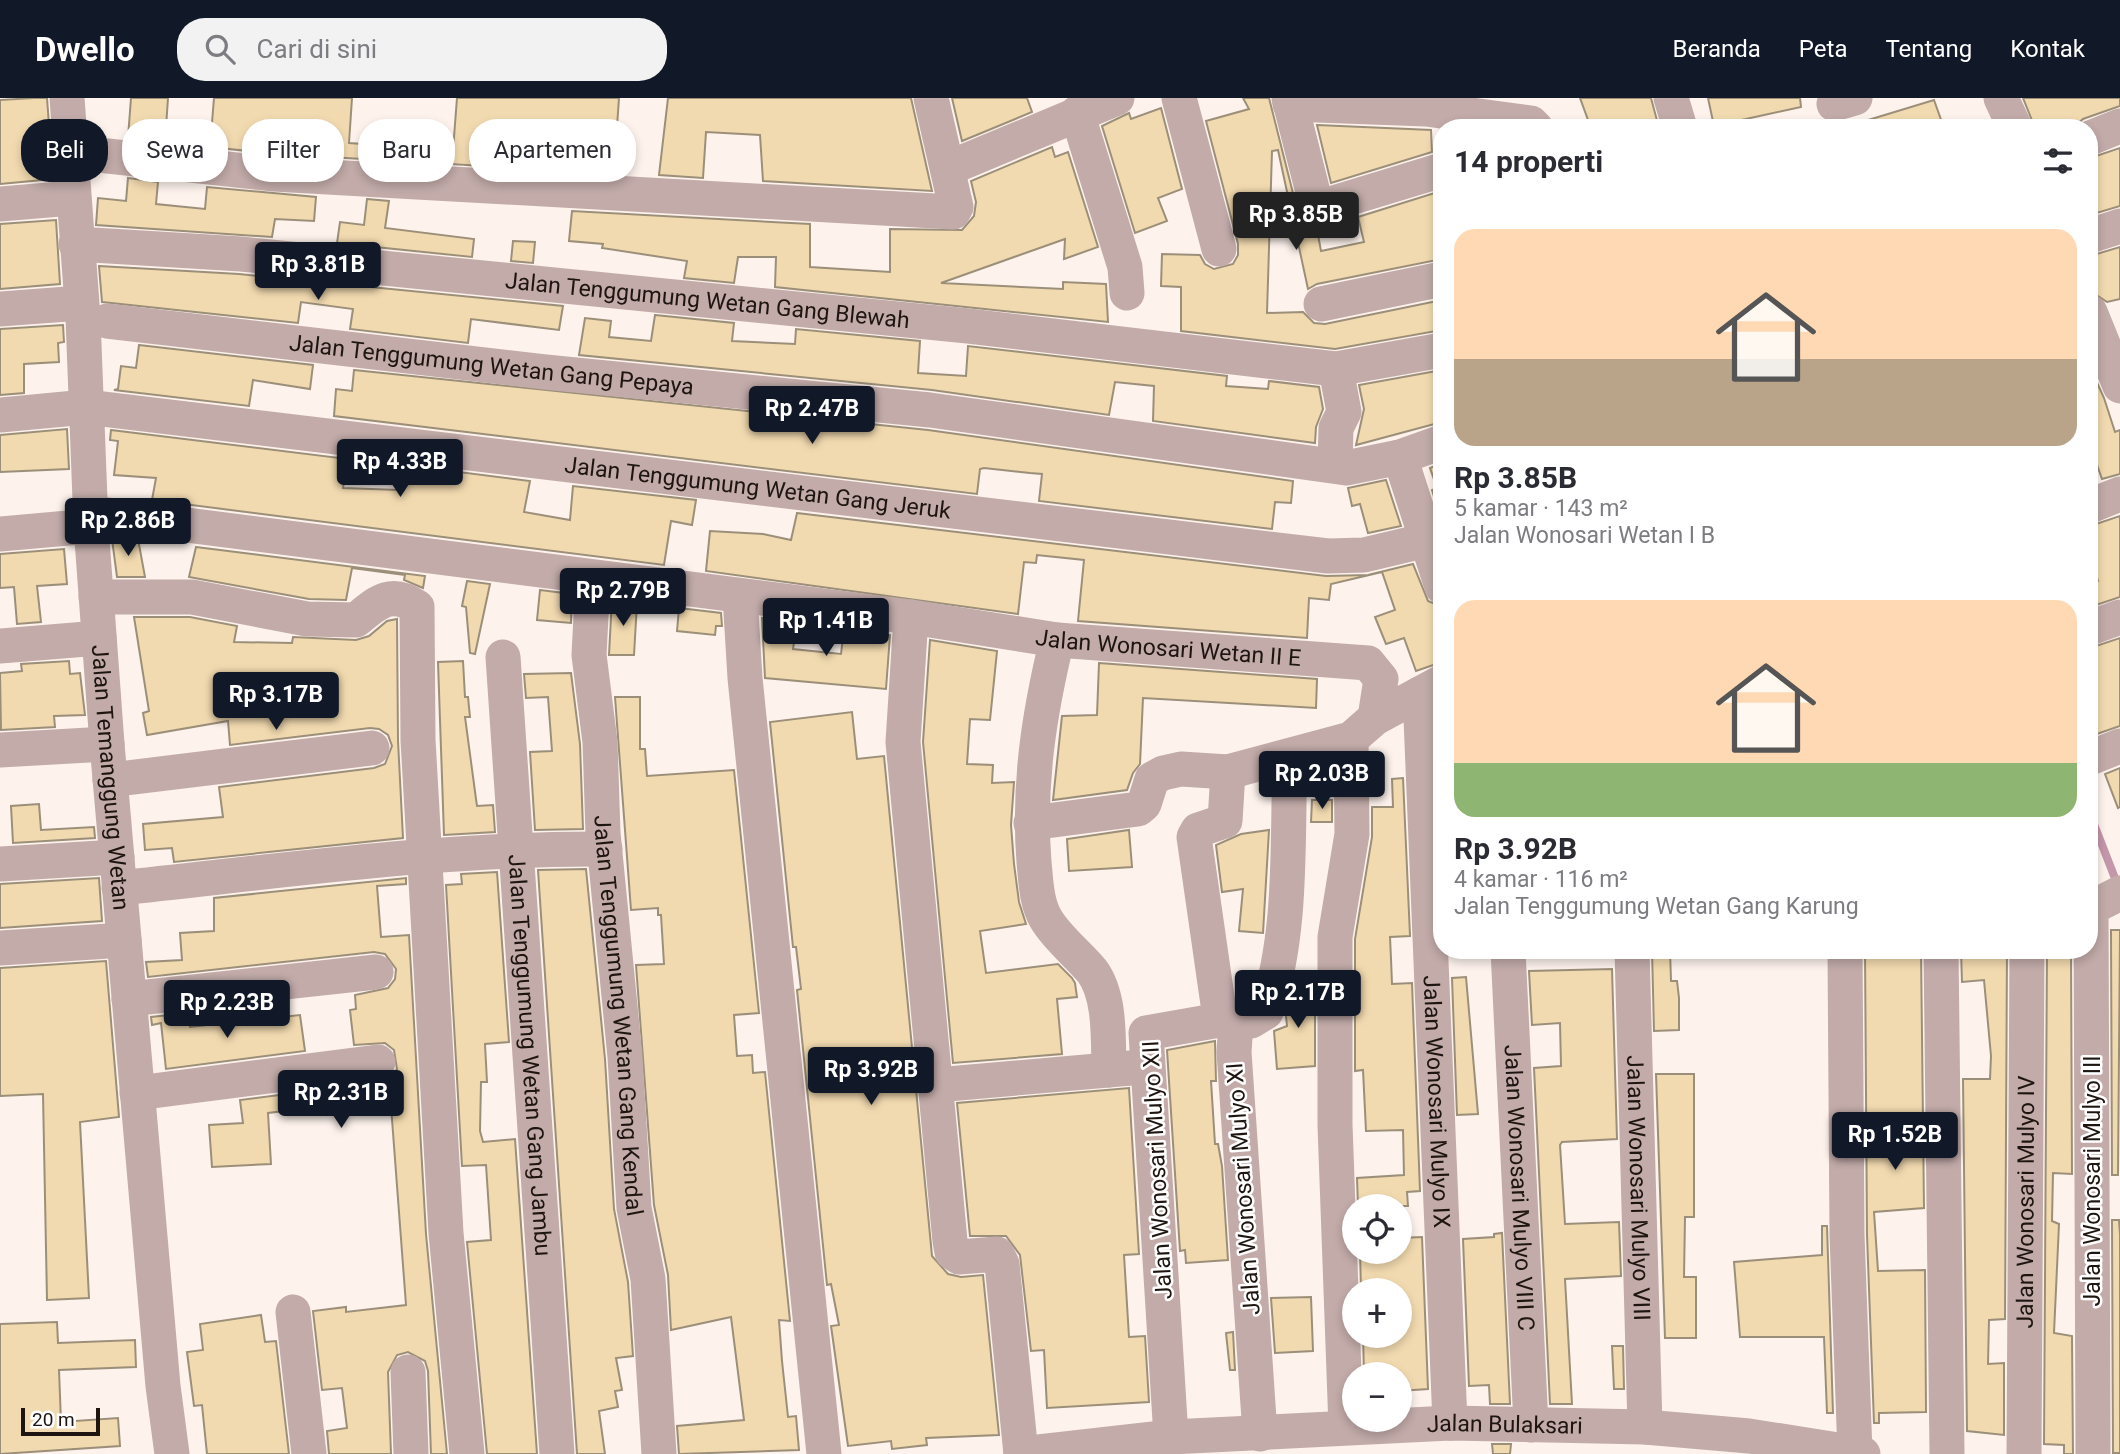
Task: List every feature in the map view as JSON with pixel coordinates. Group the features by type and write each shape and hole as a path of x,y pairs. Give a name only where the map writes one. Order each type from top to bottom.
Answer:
{"street":[{"name":"Jalan Temanggung Wetan","path":"67,98 72,119"},
{"path":"108,157 274,174 947,214 953,212 956,207 931,98"},
{"path":"949,168 1117,98"},
{"path":"1179,98 1219,249"},
{"path":"1671,98 1677,119"},
{"path":"2001,98 2011,119"},
{"path":"1433,173 1327,205 1316,204 1290,101 1426,109 1501,119"},
{"path":"1077,113 1125,267 1127,293"},
{"path":"2098,135 2120,126"},
{"name":"Jalan Temanggung Wetan","path":"75,182 72,198 93,246 94,408 99,517 108,597 99,638 163,1386 172,1454"},
{"path":"0,204 72,198"},
{"path":"2098,233 2120,226"},
{"name":"Jalan Tenggumung Wetan Gang Blewah","path":"93,246 241,254 968,326 1336,369 1433,352"},
{"path":"1321,304 1433,281"},
{"name":"Jalan Tenggumung Wetan Gang Pepaya","path":"0,309 92,316 545,372 930,410 1346,468 1400,457 1433,445"},
{"path":"2098,336 2111,376"},
{"path":"1335,465 1336,428 1344,412 1336,369"},
{"name":"Jalan Tenggumung Wetan Gang Jeruk","path":"0,415 94,408 1328,556 1364,555 1427,540"},
{"path":"1400,457 1433,559"},
{"path":"2098,503 2120,494"},
{"name":"Jalan Wonosari Wetan II E","path":"0,534 99,517 911,617 1057,640 1368,663 1381,679 1363,729 1352,834 1335,937 1335,1125 1344,1362"},
{"name":"Jalan Tenggumung Wetan Gang Kendal","path":"593,578 590,655 600,741 605,849 625,1058 634,1208 648,1279 659,1454"},
{"path":"740,596 745,678 824,1454"},
{"path":"108,597 192,597 319,619 356,620 384,598 390,597 417,607 418,740 446,1233 467,1454"},
{"path":"911,617 903,742 952,1252 959,1258 998,1254 1002,1264 1035,1453"},
{"path":"2098,625 2120,617"},
{"path":"0,646 99,638"},
{"path":"1057,640 1037,726 1031,823 1037,896 1046,919 1094,974 1099,986 1107,1023 1109,1070"},
{"name":"Jalan Tenggumung Wetan Gang Jambu","path":"503,657 557,1454"},
{"path":"1031,823 1138,809 1144,804 1152,779 1163,773 1181,769 1228,772 1290,757 1363,729 1431,688"},
{"name":"Jalan Wonosari Mulyo IX","path":"1431,688 1433,765"},
{"path":"0,750 107,744"},
{"path":"2098,755 2120,746"},
{"path":"110,780 372,747"},
{"path":"1228,772 1225,821 1198,830 1194,837 1218,1003 1225,1022 1251,1021 1266,1012 1273,993 1284,927 1290,757"},
{"path":"0,864 118,872 517,848 605,849"},
{"name":"Jalan Wonosari Mulyo III","path":"2093,1454 2106,900"},
{"path":"0,948 124,940"},
{"name":"Jalan Wonosari Mulyo IX","path":"1438,959 1450,1423"},
{"name":"Jalan Wonosari Mulyo VIII C","path":"1508,959 1522,1435"},
{"name":"Jalan Wonosari Mulyo VIII","path":"1632,959 1632,1436"},
{"path":"1845,959 1847,1236 1860,1454"},
{"path":"1941,959 1947,1454"},
{"name":"Jalan Wonosari Mulyo IV","path":"2024,1454 2027,959"},
{"path":"129,999 376,972"},
{"name":"Jalan Wonosari Mulyo XII","path":"1171,1437 1146,1033 1225,1022"},
{"name":"Jalan Wonosari Mulyo XI","path":"1225,1022 1234,1052 1272,1440"},
{"path":"137,1093 378,1062"},
{"path":"936,1085 1148,1065"},
{"path":"293,1312 309,1454"},
{"path":"408,1372 411,1454"},
{"name":"Jalan Bulaksari","path":"1367,1432 1397,1439 1450,1423 1522,1435 1632,1436 1860,1454"},
{"name":"Jalan Bulaksari","path":"1035,1453 1171,1437 1272,1440 1342,1428"}],"building":[{"path":"47,98 49,119 21,119 21,182 0,184 0,100"},
{"path":"131,98 168,98 167,119 129,119"},
{"path":"214,98 352,98 349,143 358,144 358,159 344,158 344,119 242,119 242,150 228,149 228,119 212,119"},
{"path":"457,98 619,98 618,119 469,119 469,165 455,164"},
{"path":"668,98 911,98 932,191 763,181 760,135 706,132 703,178 659,175"},
{"path":"952,98 1027,98 1032,112 962,141"},
{"path":"1243,98 1269,98 1297,209 1304,220 1316,224 1321,251 1364,242 1358,217 1433,194 1433,261 1317,284 1308,289 1278,150 1272,151 1267,313 1303,312 1314,323 1325,324 1433,302 1433,332 1335,349 1181,331 1181,287 1161,286 1162,254 1200,255 1205,264 1214,269 1233,264 1238,255 1238,244 1206,121 1249,109"},
{"path":"1580,98 1651,98 1657,119 1588,119"},
{"path":"1708,98 1800,98 1801,107 1746,119 1712,119"},
{"path":"2023,98 2120,98 2120,106 2083,119 2031,119"},
{"path":"1934,100 1941,119 1871,119"},
{"path":"1161,108 1182,189 1158,198 1167,221 1135,233 1102,126 1129,113 1131,119"},
{"path":"1317,125 1431,130 1432,152 1331,183"},
{"path":"1052,147 1055,157 1068,152 1098,247 1064,259 1065,239 941,283 1063,289 1063,282 1106,284 1108,322 775,287 776,257 738,257 734,283 684,278 687,261 602,248 603,244 569,241 572,211 810,224 810,267 890,272 890,229 962,230 974,216 976,202 971,181"},
{"path":"2120,148 2120,206 2098,213 2098,155"},
{"path":"128,182 158,182 156,204 205,209 207,187 316,197 314,221 275,219 272,237 96,225 98,198 126,201"},
{"path":"367,199 389,201 385,228 474,239 472,257 337,243 340,222 364,225"},
{"path":"56,220 60,284 0,289 0,224"},
{"path":"513,241 535,242 533,263 511,261"},
{"path":"2120,247 2120,299 2107,302 2098,296 2098,254"},
{"path":"99,266 239,274 563,306 559,330 471,319 468,343 350,329 353,309 301,302 298,323 102,302"},
{"path":"655,315 734,323 732,341 795,344 796,329 920,341 918,373 966,376 968,346 1227,376 1226,386 1268,389 1269,381 1319,387 1323,409 1316,427 1315,443 1153,421 1154,386 1115,382 1109,415 932,390 579,355 585,318 611,321 609,337 651,341"},
{"path":"63,325 64,342 58,343 59,362 24,364 24,393 0,395 0,329"},
{"path":"139,345 313,365 310,389 253,380 249,406 114,390 118,389 121,366 136,368"},
{"path":"354,370 928,430 1293,481 1291,503 1275,502 1272,529 1039,501 1042,474 980,469 977,494 334,416 336,389 352,391"},
{"path":"1433,372 1433,424 1356,445 1364,409 1359,385"},
{"path":"2098,385 2115,432 2120,430 2120,474 2102,479 2098,468"},
{"path":"67,429 69,469 0,472 0,435"},
{"path":"111,430 348,459 343,488 399,490 404,465 530,481 524,512 570,520 573,486 696,500 692,525 671,521 664,565 152,500 156,478 114,475 118,441 110,440"},
{"path":"1386,480 1401,526 1368,533 1360,504 1352,506 1348,488"},
{"path":"797,513 1326,576 1368,575 1413,564 1428,601 1433,603 1433,665 1416,671 1404,638 1386,644 1375,617 1395,610 1382,572 1331,584 1329,600 1309,598 1307,638 1078,621 1084,560 1037,555 1036,563 1024,562 1018,614 706,571 710,531 763,534 791,540"},
{"path":"2120,516 2120,597 2098,604 2098,581 2098,523"},
{"path":"112,539 138,539 145,577 117,577"},
{"path":"196,547 425,576 423,588 404,580 405,575 352,568 346,600 309,599 189,577"},
{"path":"64,549 67,584 37,586 41,622 17,624 14,587 0,588 0,554"},
{"path":"467,581 490,584 475,654 470,653 466,607 462,606"},
{"path":"540,590 572,594 571,623 537,620"},
{"path":"612,599 637,603 634,655 609,655"},
{"path":"679,608 721,613 722,626 716,626 715,635 677,631"},
{"path":"134,617 190,617 237,626 234,642 292,643 293,637 356,640 369,636 387,621 397,619 398,741 403,838 174,862 172,848 145,850 143,824 223,817 219,787 374,768 385,764 392,746 388,735 379,729 370,728 230,745 228,721 147,735 143,713 149,711"},
{"path":"762,618 797,623 793,649 841,654 844,629 890,635 886,689 765,678"},
{"path":"2120,638 2120,726 2098,734 2098,645"},
{"path":"930,640 997,651 990,720 970,719 967,764 993,765 992,783 1014,782 1011,825 1014,864 1019,902 1026,924 980,931 986,973 1058,964 1072,978 1077,997 1057,999 1062,1054 953,1063 923,742"},
{"path":"69,661 70,674 80,673 85,715 54,716 55,727 1,730 0,673 22,671 21,664"},
{"path":"463,661 465,697 468,697 470,717 465,717 477,806 493,805 495,832 444,835 438,662"},
{"path":"1099,663 1317,679 1316,708 1143,698 1140,764 1133,773 1127,790 1053,800 1062,716 1097,715"},
{"path":"571,673 580,744 583,829 535,830 530,752 552,751 548,697 526,698 524,674"},
{"path":"615,697 640,697 640,749 645,749 647,776 734,770 759,1013 734,1015 737,1056 752,1055 753,1073 765,1072 790,1321 779,1320 782,1361 788,1417 796,1416 799,1450 679,1454 677,1426 744,1420 731,1317 671,1330 668,1275 654,1205 636,965 664,964 661,915 658,915 658,908 631,910"},
{"path":"852,712 857,759 884,756 932,1256 948,1274 961,1277 983,1275 999,1435 926,1438 927,1445 892,1449 891,1441 848,1446 831,1326 839,1325 831,1284 827,1285 797,990 801,989 796,947 793,947 770,722"},
{"path":"2120,768 2120,807 2118,808 2105,774"},
{"path":"1403,778 1410,936 1390,937 1392,984 1412,983 1420,1191 1407,1194 1358,1194 1357,1178 1404,1175 1403,1130 1366,1131 1363,1070 1355,1071 1355,939 1372,837 1372,807 1393,807 1392,779"},
{"path":"1312,800 1332,800 1332,822 1311,822"},
{"path":"39,804 41,830 94,827 95,838 13,843 11,806"},
{"path":"1129,830 1132,867 1069,871 1067,839"},
{"path":"1269,830 1263,933 1239,931 1243,889 1222,892 1216,845 1241,834"},
{"path":"586,869 605,1059 614,1209 628,1282 633,1356 616,1358 622,1390 615,1391 618,1407 599,1411 605,1454 577,1454 538,870"},
{"path":"497,872 509,1042 485,1044 487,1082 481,1082 480,1131 483,1142 515,1139 537,1454 487,1454 467,1242 491,1240 486,1165 462,1166 446,885 462,884 461,874"},
{"path":"99,878 102,921 0,928 0,884"},
{"path":"406,878 406,884 377,886 381,937 409,935 426,1234 447,1454 431,1454 428,1371 425,1361 408,1352 397,1355 388,1372 391,1454 329,1454 327,1431 347,1428 342,1388 322,1390 313,1311 346,1307 346,1312 406,1305 391,1106 336,1109 335,1105 268,1113 271,1164 212,1167 209,1125 243,1123 240,1100 381,1082 391,1078 397,1069 394,1050 385,1043 354,1045 350,1010 356,1009 355,995 388,988 395,979 396,969 385,954 374,952 148,977 146,962 182,960 180,933 214,931 214,898"},
{"path":"2111,930 2120,930 2118,1175 2112,1175"},
{"path":"1652,959 1670,959 1671,981 1677,981 1679,1030 1654,1031"},
{"path":"1865,959 1921,959 1924,1208 1874,1212 1878,1271 1925,1270 1926,1412 1879,1413 1879,1423 1874,1423 1867,1235"},
{"path":"1961,959 2007,959 2005,1319 1989,1320 1988,1364 2004,1363 2004,1435 1967,1431 1963,1079 1990,1079 1991,1056 1984,980 1962,982"},
{"path":"2047,959 2071,959 2072,1174 2053,1173 2052,1221 2059,1224 2054,1333 2072,1336 2073,1454 2064,1454 2064,1445 2044,1444"},
{"path":"106,961 119,1117 80,1122 89,1298 47,1300 43,1094 0,1096 0,968"},
{"path":"1612,969 1617,1139 1562,1142 1560,1145 1565,1224 1619,1222 1621,1276 1565,1279 1572,1404 1550,1404 1534,1068 1561,1066 1560,1023 1532,1025 1529,971"},
{"path":"1466,977 1478,1114 1457,1115 1452,978"},
{"path":"1315,981 1315,1066 1277,1069 1274,1031 1287,1026 1286,1016 1295,983"},
{"path":"188,1013 190,1027 300,1015 305,1051 166,1069 161,1023 152,1025 151,1017"},
{"path":"1215,1041 1216,1081 1211,1081 1215,1144 1218,1144 1222,1166 1228,1260 1186,1263 1185,1250 1180,1251 1167,1050"},
{"path":"1656,1074 1694,1074 1694,1217 1685,1217 1684,1277 1696,1277 1696,1338 1665,1338"},
{"path":"1129,1088 1139,1254 1124,1255 1129,1337 1145,1336 1149,1402 1047,1408 1044,1350 1031,1351 1020,1255 1006,1236 970,1236 957,1103"},
{"path":"2112,1220 2119,1220 2120,1235 2120,1453 2113,1453"},
{"path":"1822,1226 1827,1226 1833,1413 1827,1413 1824,1337 1740,1337 1734,1262 1822,1255"},
{"path":"1502,1233 1510,1404 1490,1404 1489,1385 1469,1386 1463,1239 1494,1237 1494,1234"},
{"path":"1412,1237 1422,1237 1428,1389 1412,1390 1412,1362 1364,1362 1363,1348 1412,1348 1412,1278 1361,1278 1360,1264 1412,1264"},
{"path":"1311,1297 1313,1351 1275,1353 1271,1298"},
{"path":"261,1315 265,1342 276,1341 289,1454 207,1454 202,1405 194,1406 187,1352 203,1350 200,1324"},
{"path":"57,1322 58,1343 135,1340 136,1367 59,1370 61,1422 118,1418 120,1446 0,1454 0,1324"},
{"path":"1233,1332 1235,1370 1230,1370 1226,1333"},
{"path":"1612,1346 1623,1346 1624,1389 1614,1389"},
{"path":"1492,1444 1511,1444 1510,1454 1493,1454"}],"waterway":[{"path":"1833,114 1835,119"},
{"path":"2098,835 2118,886"}]}
